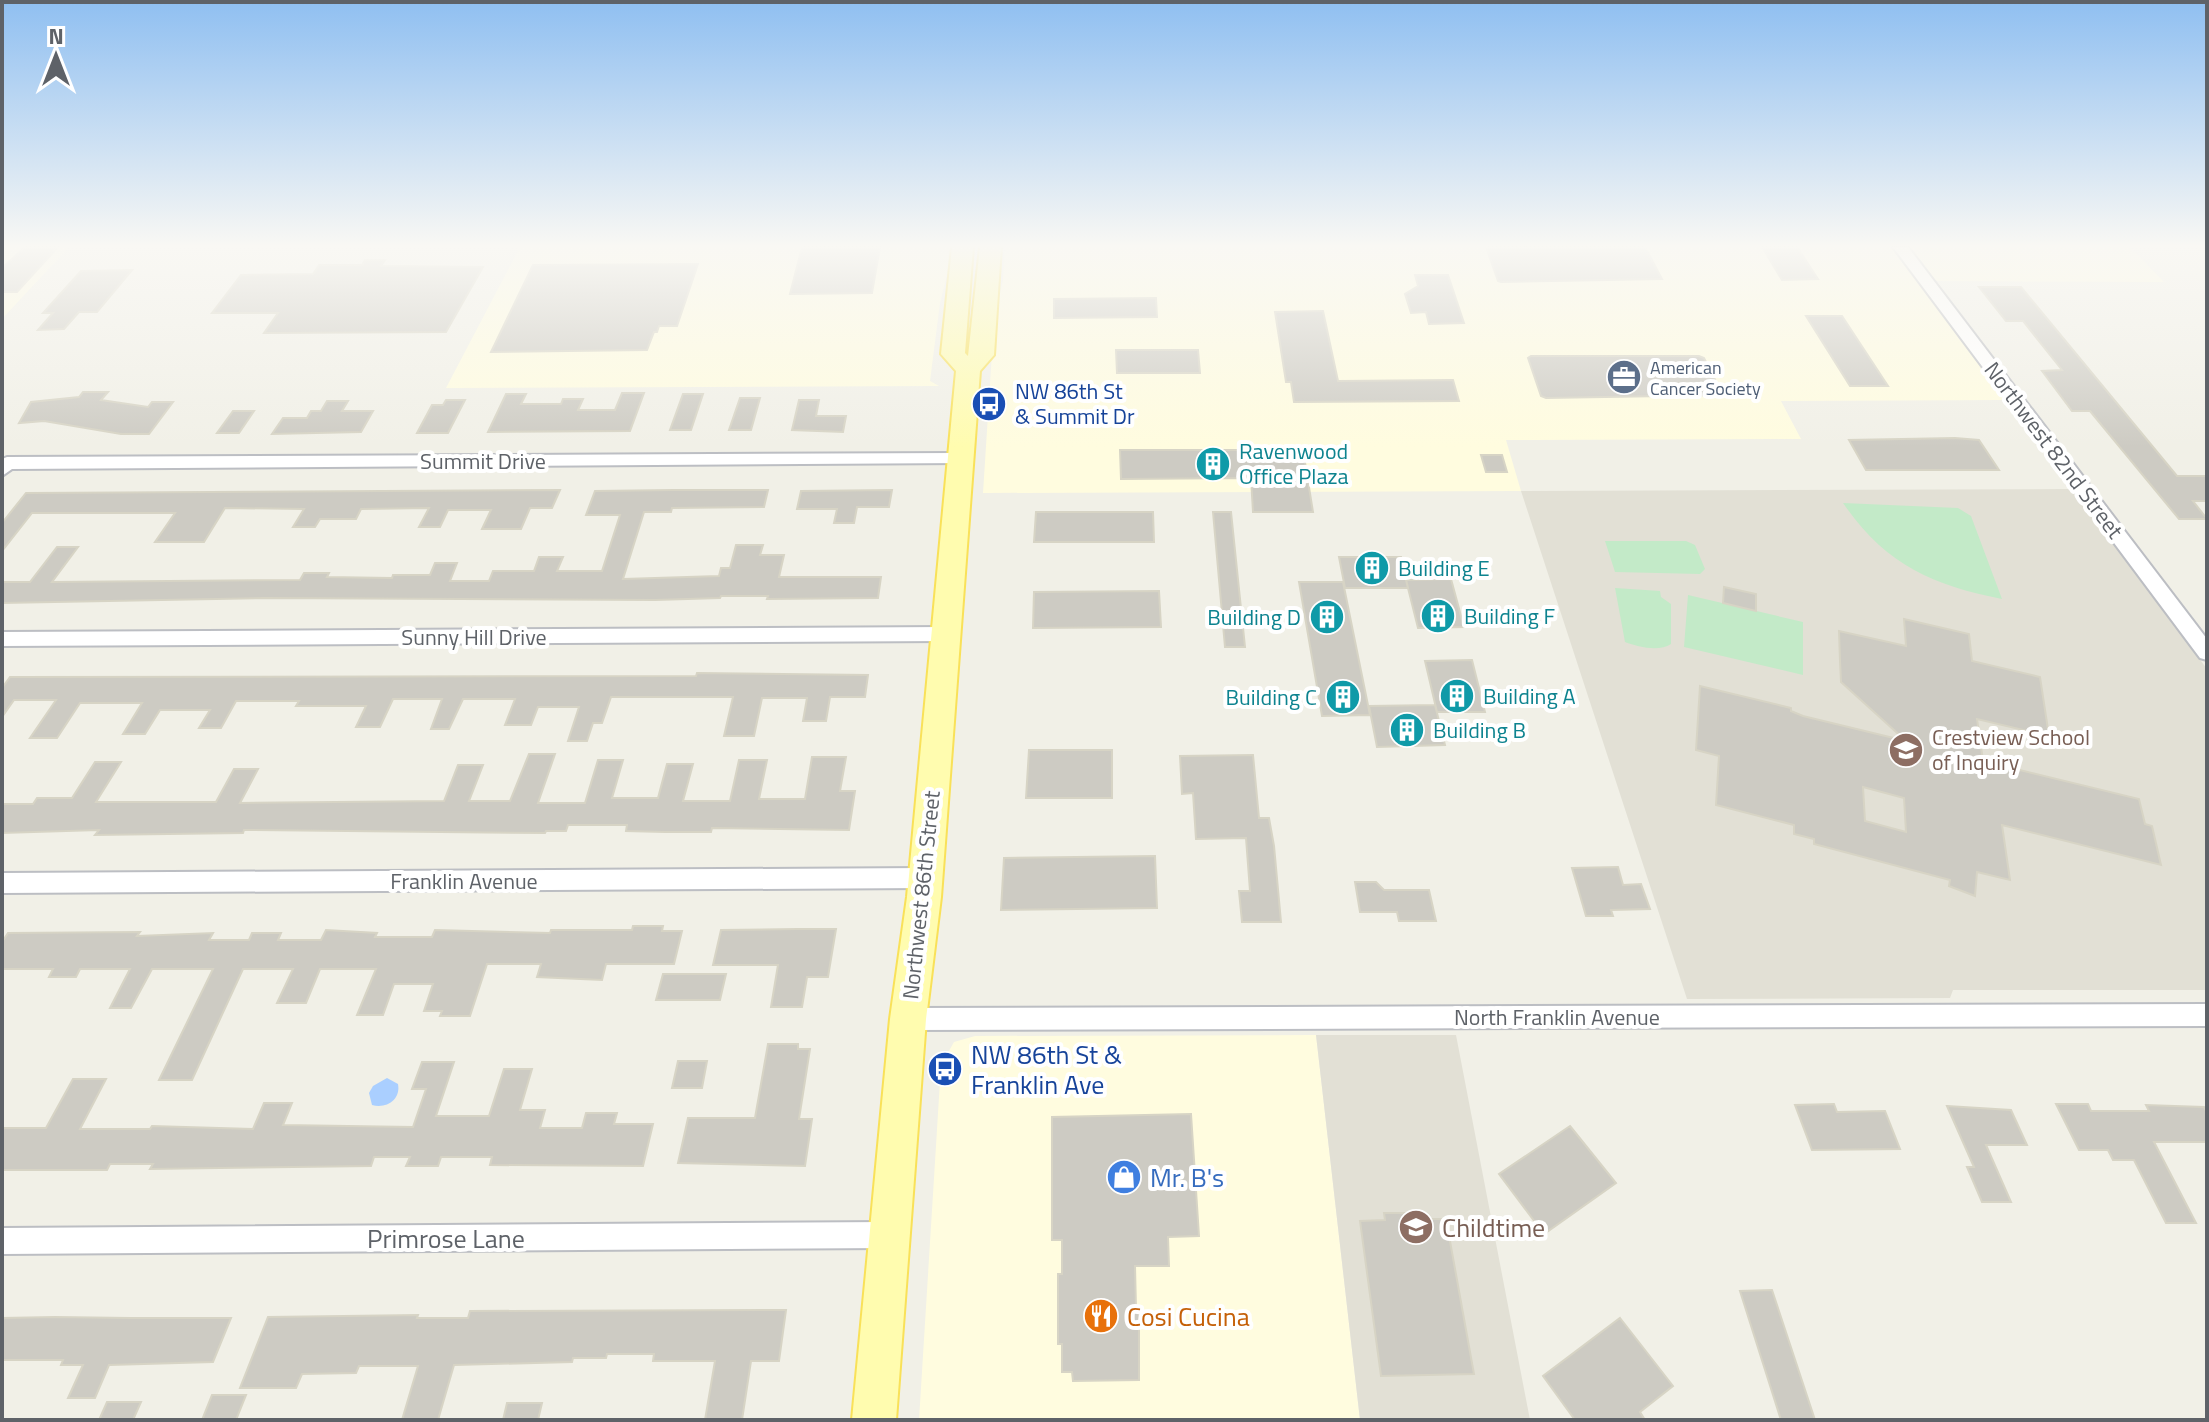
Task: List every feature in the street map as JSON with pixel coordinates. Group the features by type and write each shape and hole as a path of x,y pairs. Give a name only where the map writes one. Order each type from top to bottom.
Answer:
{"main road":[{"name":"Northwest 86th Street","path":"957,313 953,354 968,370"},
{"name":"Northwest 86th Street","path":"874,1420 908,1019 925,878 959,459 968,370 982,355 985,313"}],"street":[{"name":"Northwest 82nd Street","path":"1950,313 2207,653"},
{"name":"Summit Drive","path":"5,466 959,459"},
{"name":"Sunny Hill Drive","path":"2,639 946,634"},
{"name":"Franklin Avenue","path":"2,883 925,878"},
{"name":"North Franklin Avenue","path":"908,1019 2207,1015"},
{"name":"Primrose Lane","path":"2,1241 889,1235"}],"shaded area":[{"path":"485,313 939,313 930,381 939,386 446,388"},
{"path":"996,313 1941,313 2006,400 1781,401 1801,439 1506,440 1521,491 983,493"},
{"name":"Crestview School of Inquiry","path":"2072,489 2207,669 2207,990 1953,990 1950,998 1687,999 1521,491"},
{"path":"1316,1035 1360,1420 919,1420 941,1065 954,1042 975,1036"},
{"name":"Childtime","path":"1316,1035 1456,1035 1530,1420 1360,1420"}],"green space":[{"path":"1843,503 1958,508 1971,516 2002,599 1953,587 1912,569 1876,542"},
{"path":"1605,541 1686,541 1695,545 1705,569 1700,574 1615,572"},
{"path":"1615,588 1660,591 1661,597 1671,604 1671,644 1655,648 1625,642"},
{"path":"1688,595 1803,622 1803,675 1684,647"}],"water":[{"path":"387,1078 398,1084 395,1099 387,1104 372,1105 369,1093 373,1086"}],"building":[{"path":"53,313 78,313 64,329 38,330"},
{"path":"278,313 457,313 446,332 264,333"},
{"path":"510,313 681,313 677,326 659,326 647,350 491,352"},
{"path":"1054,313 1157,313 1157,317 1054,318"},
{"path":"1275,313 1324,313 1338,381 1453,380 1459,401 1294,402 1291,382 1286,382"},
{"path":"1426,313 1461,313 1464,323 1429,324"},
{"path":"2000,313 2043,313 2177,476 2207,476 2207,501 2193,501 2207,519 2179,519 2090,411 2072,411 2042,371 2062,370 2023,321 2006,321"},
{"path":"1806,316 1842,316 1888,386 1850,386"},
{"path":"1116,350 1198,350 1200,373 1117,373"},
{"name":"American Cancer Society","path":"1699,356 1704,358 1723,395 1546,398 1541,396 1528,358"},
{"path":"83,392 108,392 101,400 148,407 152,402 173,402 149,434 121,434 44,421 19,423 31,402 79,397"},
{"path":"622,393 644,393 630,431 488,432 506,394 526,394 521,404 561,404 563,399 583,399 578,410 615,410"},
{"path":"683,394 703,394 691,430 670,430"},
{"path":"740,398 760,398 751,430 729,430"},
{"path":"446,400 465,400 448,433 417,433 432,405 443,405"},
{"path":"799,400 819,400 816,416 846,416 843,432 792,430"},
{"path":"327,401 348,401 342,411 373,411 361,432 272,434 283,418 307,418 311,411 321,411"},
{"path":"233,411 254,411 239,433 217,433"},
{"path":"1849,440 1979,440 1999,470 1866,470"},
{"name":"Ravenwood Office Plaza","path":"1120,450 1303,450 1313,512 1253,512 1251,478 1121,479"},
{"path":"1481,455 1502,455 1507,472 1486,472"},
{"path":"560,490 552,508 530,508 521,529 482,529 491,510 448,510 440,527 419,527 429,508 361,509 356,519 320,519 315,527 293,527 304,509 225,508 204,542 155,542 175,513 32,513 2,551 2,523 26,493"},
{"path":"768,490 764,507 672,508 671,512 644,512 623,579 719,576 721,568 730,568 736,545 763,545 760,555 784,555 779,577 881,577 878,598 265,598 2,603 2,582 30,582 57,547 78,547 52,582 300,580 304,573 329,573 327,577 392,578 393,575 430,575 435,563 457,563 450,581 489,581 493,571 534,571 539,557 563,557 557,571 602,571 620,515 586,515 595,491"},
{"path":"892,490 889,507 857,507 854,523 834,523 837,509 797,509 801,491"},
{"path":"1036,512 1153,512 1154,542 1034,542"},
{"path":"1213,512 1231,512 1245,647 1225,647"},
{"name":"Building E","path":"1339,557 1401,557 1408,588 1345,588"},
{"name":"Building F","path":"1451,579 1464,627 1418,628 1406,580"},
{"path":"1299,582 1343,582 1370,715 1322,716"},
{"path":"1724,587 1756,594 1756,611 1723,603"},
{"path":"1159,591 1161,627 1033,628 1034,592"},
{"path":"1904,619 1969,634 1972,661 2040,677 2049,736 1977,719 1983,761 2139,799 2145,824 2152,826 2161,865 2002,825 2010,880 1977,872 1975,896 1949,886 1950,880 1814,844 1814,839 1794,834 1794,825 1716,805 1719,756 1696,750 1700,686 1791,708 1791,711 1803,716 1906,741 1841,682 1839,631 1906,646","holes":["1863,787 1904,798 1906,832 1865,821"]},
{"name":"Building A","path":"1472,660 1485,712 1437,712 1425,661"},
{"path":"697,673 868,675 865,697 830,697 826,721 803,721 807,698 762,698 754,736 724,736 733,697 611,697 602,723 593,723 587,741 568,741 579,707 538,707 531,725 505,725 515,699 463,699 449,729 431,729 442,699 393,699 380,727 356,727 366,706 296,706 299,701 236,701 221,728 199,728 210,710 160,710 145,734 123,734 142,703 80,703 57,738 30,738 56,700 14,700 2,717 2,688 10,677 696,676"},
{"name":"Building B","path":"1435,705 1445,745 1377,747 1369,706"},
{"path":"1029,750 1112,750 1112,798 1026,798"},
{"path":"529,754 555,754 538,803 585,803 598,760 623,760 612,798 658,798 667,764 693,764 683,801 730,801 739,760 767,760 759,799 805,799 812,757 846,757 840,791 855,791 849,830 712,828 711,832 665,832 626,831 627,825 568,825 566,831 545,833 244,830 243,833 95,835 99,830 2,833 2,804 33,804 37,798 72,798 95,762 121,762 96,802 216,802 234,769 258,769 240,803 444,801 458,765 483,765 469,801 510,801"},
{"path":"1253,755 1259,818 1269,818 1274,846 1281,922 1242,922 1239,891 1250,891 1246,838 1196,839 1193,793 1182,794 1180,756"},
{"path":"1155,856 1157,908 1001,910 1004,858"},
{"path":"1618,867 1623,885 1641,884 1650,909 1611,910 1613,916 1586,916 1572,868"},
{"path":"1355,882 1376,882 1384,890 1429,890 1436,921 1399,921 1397,912 1360,912"},
{"path":"633,926 663,926 662,931 682,931 674,964 606,964 602,980 537,977 541,964 487,964 470,1016 440,1016 442,1011 424,1011 433,984 394,984 383,1015 357,1015 376,969 320,969 306,1003 277,1003 293,969 243,969 192,1080 159,1080 213,969 152,969 131,1008 110,1008 130,969 80,969 76,977 49,977 53,969 2,969 2,942 8,933 140,932 137,936 213,933 209,940 249,940 252,933 281,933 278,940 321,940 326,930 377,933 375,937 432,937 435,930 550,933 551,930 632,930"},
{"path":"836,929 828,977 807,977 802,1007 771,1007 778,965 713,965 721,930"},
{"path":"663,974 726,974 720,1000 656,1000"},
{"path":"768,1044 798,1044 798,1049 810,1049 799,1119 812,1119 805,1166 678,1163 688,1118 755,1118"},
{"path":"678,1061 707,1061 702,1088 672,1088"},
{"path":"422,1062 454,1062 436,1116 489,1116 504,1069 532,1069 520,1110 545,1110 540,1128 582,1128 586,1113 617,1113 614,1124 653,1124 643,1166 490,1165 492,1157 441,1157 438,1166 406,1166 410,1157 374,1157 371,1166 150,1169 153,1164 110,1164 107,1170 2,1170 2,1128 46,1128 73,1079 106,1079 80,1129 150,1129 152,1126 253,1129 264,1103 292,1103 283,1125 413,1127 426,1089 412,1089"},
{"path":"1834,1104 1837,1112 1885,1111 1900,1149 1812,1150 1795,1105"},
{"path":"2056,1104 2088,1104 2091,1111 2149,1111 2146,1105 2204,1107 2207,1113 2207,1142 2154,1142 2196,1223 2166,1223 2134,1160 2113,1160 2108,1150 2079,1150"},
{"path":"1947,1106 2011,1110 2027,1145 1986,1145 2011,1202 1982,1202 1967,1167 1974,1167"},
{"path":"1191,1114 1199,1236 1168,1237 1169,1266 1135,1266 1136,1309 1139,1308 1139,1380 1073,1381 1072,1372 1062,1372 1062,1344 1058,1344 1058,1274 1062,1274 1062,1240 1052,1240 1052,1117"},
{"path":"1570,1126 1616,1183 1544,1234 1499,1174"},
{"path":"1384,1213 1417,1213 1419,1219 1446,1219 1474,1374 1381,1376 1360,1221 1385,1220"},
{"path":"1772,1290 1815,1420 1781,1420 1740,1291"},
{"path":"786,1310 779,1361 751,1361 742,1420 705,1420 715,1361 653,1361 654,1354 607,1354 606,1358 573,1358 572,1362 454,1365 438,1420 402,1420 418,1366 359,1366 356,1373 302,1374 296,1388 240,1388 268,1317 418,1315 417,1318 468,1318 470,1311"},
{"path":"2,1318 231,1318 213,1362 109,1365 95,1398 68,1398 83,1365 61,1365 63,1360 2,1360"},
{"path":"1620,1318 1673,1386 1640,1412 1645,1420 1575,1420 1543,1376"},
{"path":"212,1395 246,1395 236,1420 202,1420"},
{"path":"107,1402 141,1402 133,1420 99,1420"},
{"path":"507,1403 542,1403 538,1420 503,1420"}],"place":[{"name":"American Cancer Society","path":"1624,377"},
{"name":"NW 86th St & Summit Dr","path":"989,404"},
{"name":"Ravenwood Office Plaza","path":"1213,464"},
{"name":"Building E","path":"1372,568"},
{"name":"Building F","path":"1438,616"},
{"name":"Building D","path":"1327,617"},
{"name":"Building A","path":"1457,696"},
{"name":"Building C","path":"1343,697"},
{"name":"Building B","path":"1407,730"},
{"name":"Crestview School of Inquiry","path":"1906,750"},
{"name":"NW 86th St & Franklin Ave","path":"945,1069"},
{"name":"Mr. B's","path":"1124,1177"},
{"name":"Childtime","path":"1416,1227"},
{"name":"Cosi Cucina","path":"1101,1316"}]}
